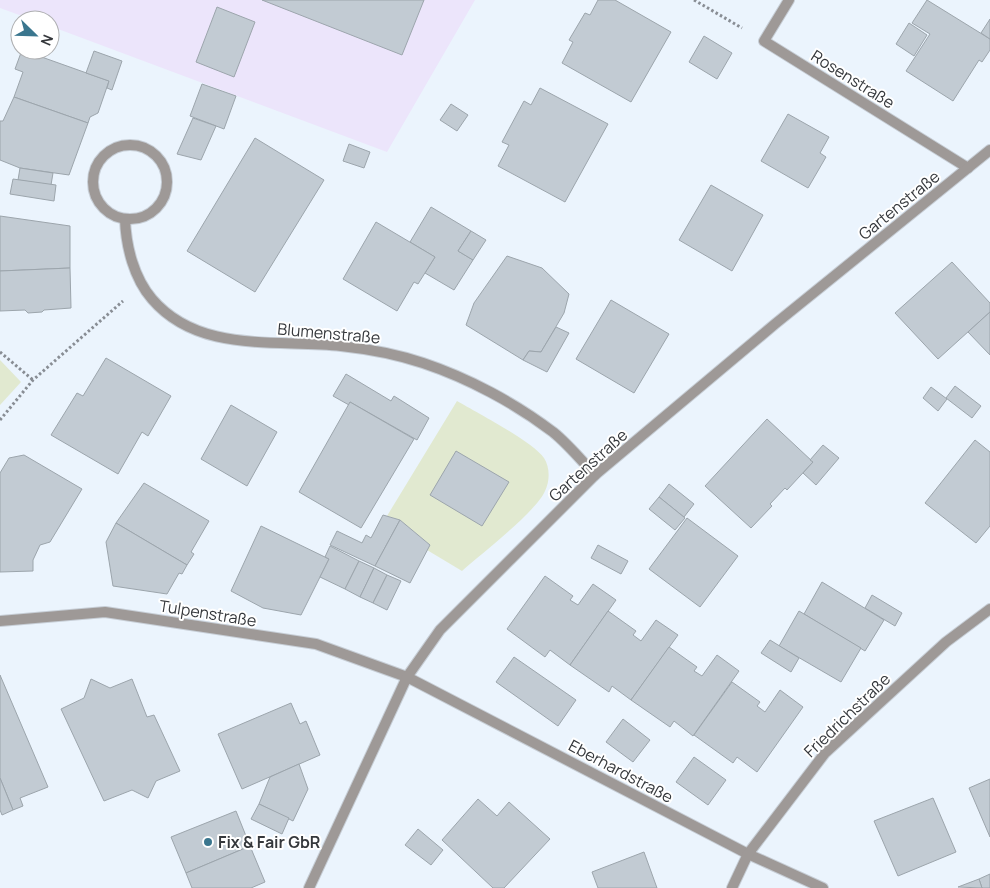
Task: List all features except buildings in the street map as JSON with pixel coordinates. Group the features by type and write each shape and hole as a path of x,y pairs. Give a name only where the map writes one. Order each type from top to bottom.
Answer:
{"street":[{"path":"764,41 789,0"},
{"name":"Rosenstraße","path":"764,41 968,168"},
{"path":"134,145 146,149 157,157 164,167 166,185 162,201 150,213 142,217 125,219 112,215 99,202 93,184 94,171 100,160 110,151 122,146 134,145"},
{"name":"Gartenstraße","path":"309,888 407,677 440,630 596,475 775,324 990,150"},
{"name":"Blumenstraße","path":"125,219 126,238 140,285 160,308 180,325 211,336 242,341 340,346 387,353 422,362 461,377 554,433 596,475"},
{"name":"Friedrichstraße","path":"732,888 748,854 825,753 946,642 990,609"},
{"name":"Tulpenstraße","path":"0,620 105,612 316,644 407,677"},
{"name":"Eberhardstraße","path":"407,677 748,854 823,888"}],"path":[{"path":"694,0 764,41"},
{"path":"0,420 33,380 140,285"},
{"path":"0,352 33,380"}],"shaded area":[{"path":"0,0 475,0 387,152 60,30 60,10 10,10 10,12 0,8"}],"green space":[{"path":"0,360 21,382 0,405"},
{"path":"457,401 538,451 546,462 549,474 548,483 540,500 462,571 427,550 430,545 400,520 387,516"}],"place":[{"name":"Fix & Fair GbR","path":"208,842"}]}
